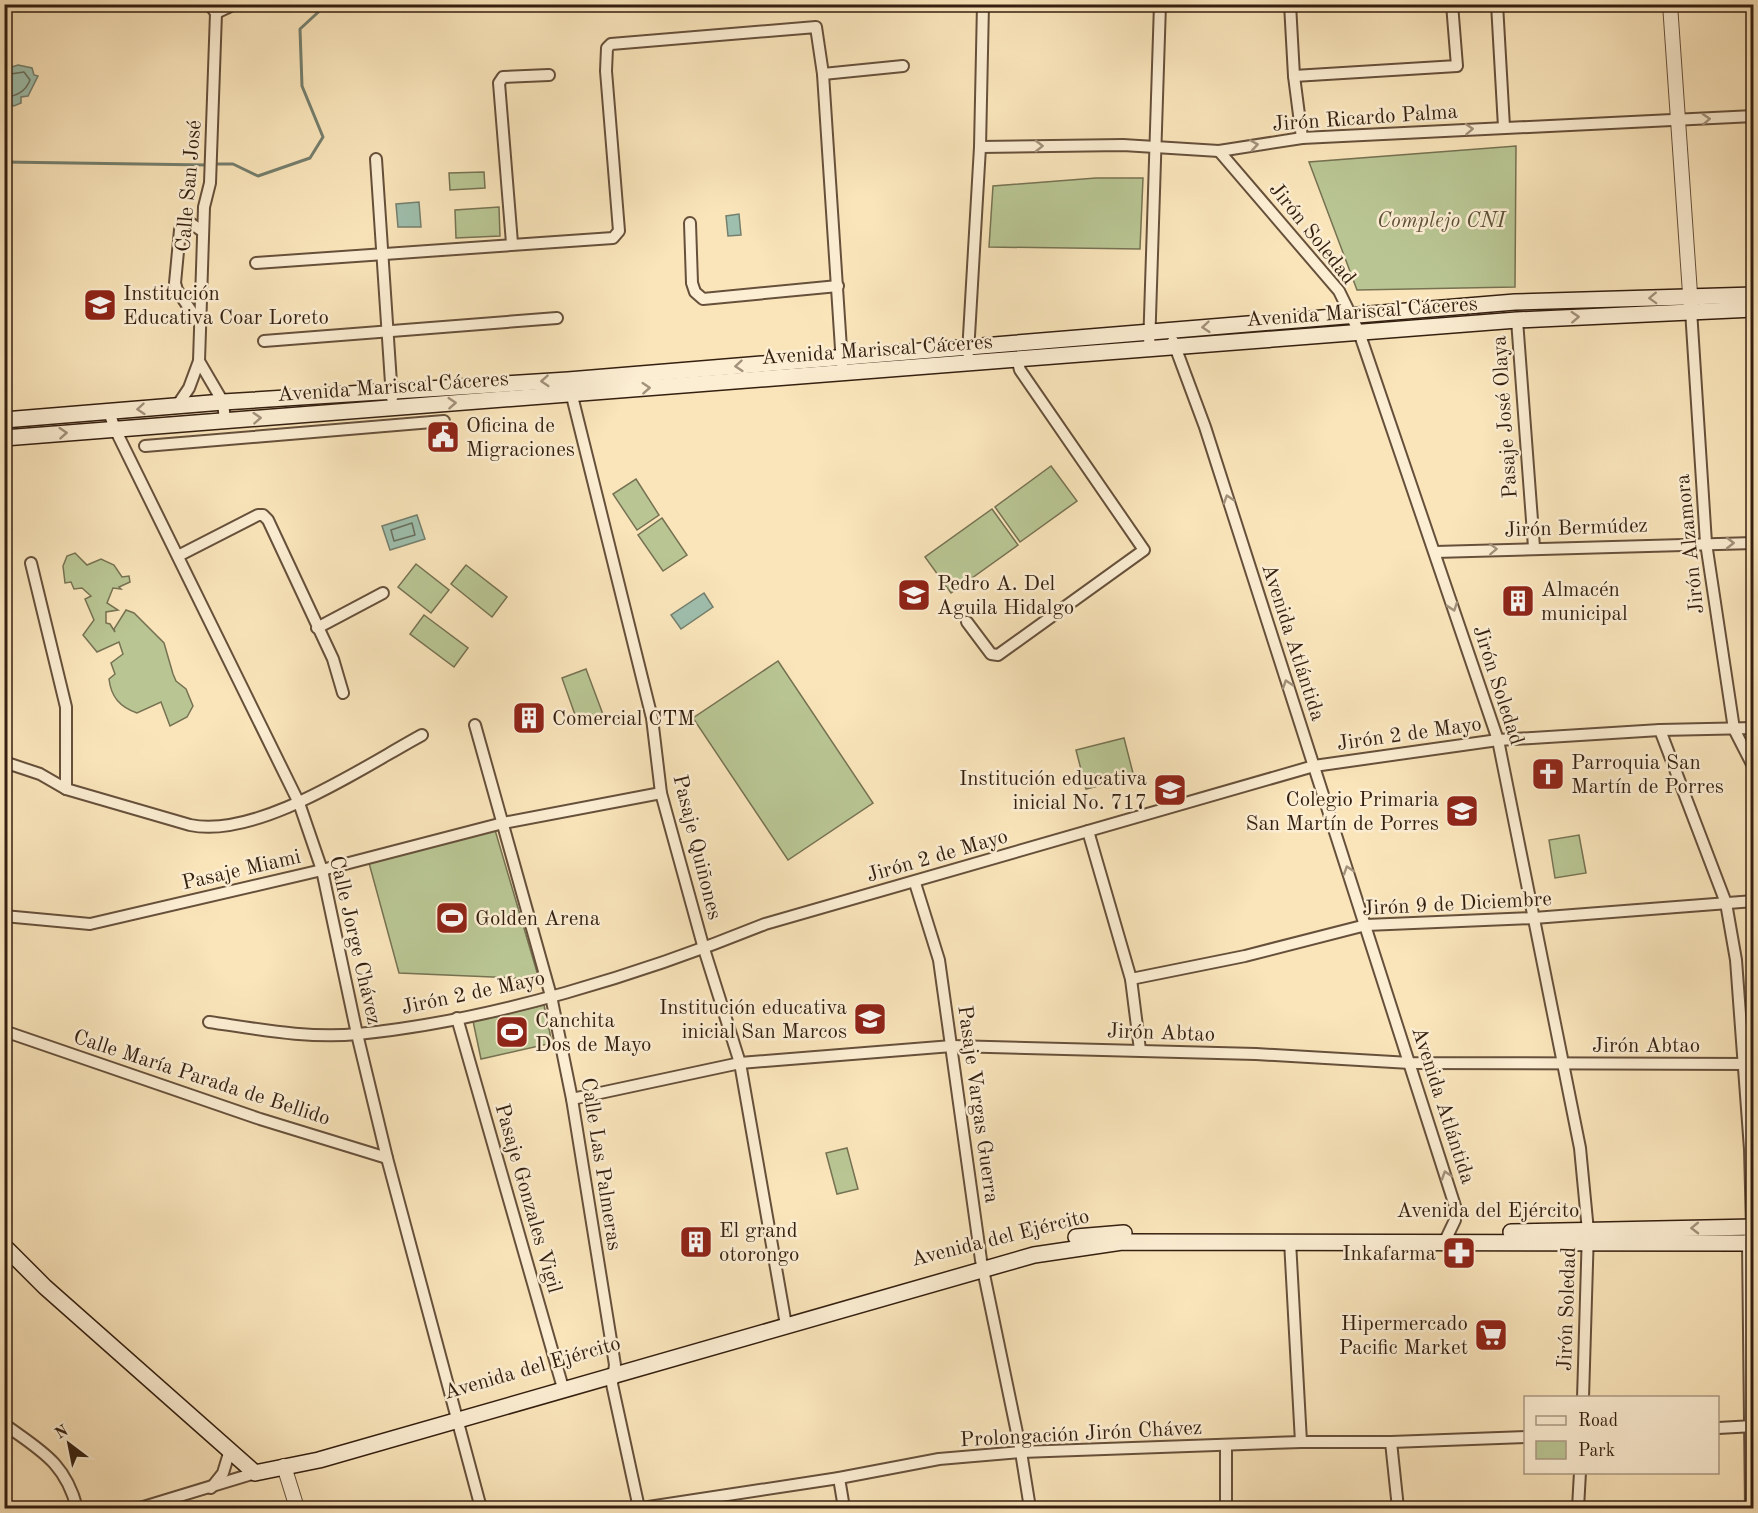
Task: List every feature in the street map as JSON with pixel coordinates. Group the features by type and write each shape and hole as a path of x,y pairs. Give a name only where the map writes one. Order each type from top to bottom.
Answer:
{"main road":[{"name":"Avenida Mariscal Cáceres","path":"4,438 392,408 570,386 843,365 1017,359 1517,320 1754,295"},
{"name":"Avenida Mariscal Cáceres","path":"843,365 967,346 1515,302 1691,303 1754,309"},
{"name":"Avenida Mariscal Cáceres","path":"4,420 391,391 570,386"},
{"name":"Avenida del Ejército","path":"1587,1237 1753,1227"},
{"name":"Avenida del Ejército","path":"255,1473 284,1466 316,1452 982,1265 1043,1243 1099,1233 1587,1237 1751,1243"},
{"name":"Avenida del Ejército","path":"982,1265 1089,1245 1122,1242 1290,1241 1316,1236"},
{"path":"4,1246 45,1287 255,1473"}],"street":[{"path":"213,9 235,4"},
{"path":"1149,348 1160,4"},
{"path":"1290,4 1294,76 1302,138"},
{"path":"1294,76 1457,66 1452,4"},
{"path":"1497,4 1504,128"},
{"name":"Jirón Alzamora","path":"1670,4 1706,543 1734,729 1754,768"},
{"path":"969,362 967,346 980,147 986,6"},
{"name":"Calle San José","path":"177,406 189,388 199,361 202,231 204,207 210,183 213,9"},
{"path":"256,263 512,243 613,238 618,235 606,70 608,48 611,44 816,27 823,74 843,365"},
{"path":"823,74 903,66"},
{"path":"512,243 499,83 503,77 549,75"},
{"name":"Jirón Ricardo Palma","path":"980,147 1124,145 1219,150 1302,138 1754,116"},
{"name":"Jirón Soledad","path":"1219,150 1339,291 1351,315 1359,332 1498,740 1580,1148 1587,1237 1583,1396"},
{"path":"376,159 380,253 392,408"},
{"path":"200,325 177,290 175,283 180,230 189,222 202,231"},
{"path":"690,223 692,283 695,292 703,299 838,286"},
{"path":"264,341 557,318"},
{"name":"Pasaje José Olaya","path":"1517,320 1533,547"},
{"name":"Avenida Atlántida","path":"1171,329 1209,439 1455,1206 1455,1220 1447,1236"},
{"path":"967,622 991,654 998,655 1144,550 1020,370 1017,359"},
{"path":"199,361 223,402 225,420"},
{"name":"Pasaje Quiñones","path":"570,386 652,718 661,793 704,949 740,1063 785,1321"},
{"name":"Calle Jorge Chávez","path":"109,412 115,429 299,803 322,870 357,1034 387,1158 481,1509"},
{"path":"145,446 444,421"},
{"path":"178,556 258,515 263,515 268,520 333,659 343,693"},
{"name":"Jirón Bermúdez","path":"1435,552 1533,547 1754,543"},
{"path":"31,563 66,707 66,789"},
{"path":"317,628 383,593"},
{"name":"Calle Las Palmeras","path":"475,725 551,996 572,1099 613,1370 641,1509"},
{"name":"Jirón 2 de Mayo","path":"209,1022 296,1034 357,1034 457,1017 551,996 704,949 765,924 915,883 1314,766 1498,740 1660,730 1754,728"},
{"path":"1660,730 1726,903 1736,960 1749,1064 1753,1227 1751,1243 1753,1426 1751,1509"},
{"path":"4,762 11,762 40,774 66,789 205,828 227,827 299,803 422,735"},
{"name":"Pasaje Miami","path":"4,916 90,924 322,870 503,824 661,793"},
{"path":"1088,831 1131,979 1140,1050"},
{"name":"Pasaje Vargas Guerra","path":"915,883 939,960 982,1265 1021,1452 1030,1509"},
{"name":"Jirón 9 de Diciembre","path":"1131,979 1245,956 1366,925 1534,918 1754,901"},
{"name":"Pasaje Gonzales Vigil","path":"457,1017 562,1384"},
{"name":"Calle María Parada de Bellido","path":"4,1031 260,1119 387,1158"},
{"name":"Jirón Abtao","path":"572,1099 740,1063 951,1046 1140,1050 1410,1063 1749,1064"},
{"path":"1290,1241 1301,1442"},
{"path":"4,1424 60,1469 69,1480 77,1509"},
{"path":"1719,1428 1753,1426"},
{"name":"Prolongación Jirón Chávez","path":"641,1509 839,1478 939,1459 1021,1452 1524,1437"},
{"path":"1391,1442 1398,1509"},
{"path":"1226,1446 1226,1509"},
{"path":"211,1488 223,1473 230,1450"},
{"path":"284,1466 297,1509"},
{"path":"140,1509 255,1473"},
{"path":"1578,1509 1580,1474"},
{"path":"839,1478 844,1509"}],"green space":[{"name":"Complejo CNI","path":"1516,146 1515,287 1357,290 1309,162"},
{"path":"484,172 485,188 450,190 449,173"},
{"path":"1096,178 1143,178 1140,249 989,247 993,186"},
{"path":"499,207 500,236 456,238 455,210"},
{"path":"1051,466 1077,501 1020,542 995,507"},
{"path":"636,479 659,515 637,530 613,494"},
{"path":"992,509 1018,545 951,593 925,557"},
{"path":"662,518 687,555 663,571 638,535"},
{"path":"75,553 87,565 101,559 114,565 122,577 129,576 130,582 119,587 121,589 113,588 107,603 118,610 106,612 106,623 110,624 115,632 114,629 126,610 134,613 164,643 176,681 186,689 193,706 187,717 170,726 161,702 137,713 126,708 114,696 109,679 115,674 111,663 123,654 119,642 97,652 83,635 94,620 85,599 91,596 82,588 74,589 71,582 65,583 63,566 67,556"},
{"path":"416,564 449,590 431,613 398,587"},
{"path":"466,565 507,597 492,617 451,584"},
{"path":"424,615 468,648 454,667 410,634"},
{"path":"778,661 873,803 788,860 693,718"},
{"path":"586,669 604,717 579,726 562,678"},
{"path":"1124,738 1134,777 1086,789 1076,750"},
{"name":"Golden Arena","path":"495,830 539,979 399,973 369,863"},
{"path":"1579,835 1586,873 1555,878 1549,840"},
{"name":"Canchita Dos de Mayo","path":"544,1005 552,1043 481,1059 473,1021"},
{"path":"847,1148 858,1189 837,1194 826,1153"}],"water":[{"path":"18,65 32,68 34,75 38,76 28,96 21,97 21,103 14,106 5,102 5,69"},
{"path":"419,202 421,227 398,227 396,204"},
{"path":"739,214 741,235 728,236 726,216"},
{"path":"417,515 425,539 390,550 382,526"},
{"path":"704,593 713,607 681,629 671,615"}],"waterway":[{"path":"214,164 233,164 258,176 310,158 323,137 302,86 300,29 327,4"},
{"path":"4,162 208,165"}],"place":[{"name":"Institución Educativa Coar Loreto","path":"100,305"},
{"name":"Oficina de Migraciones","path":"443,437"},
{"name":"Pedro A. Del Aguila Hidalgo","path":"914,595"},
{"name":"Almacén municipal","path":"1518,601"},
{"name":"Comercial CTM","path":"529,718"},
{"name":"Parroquia San Martín de Porres","path":"1548,774"},
{"name":"Institución educativa inicial No. 717","path":"1170,790"},
{"name":"Colegio Primaria San Martín de Porres","path":"1462,811"},
{"name":"Golden Arena","path":"452,918"},
{"name":"Institución educativa inicial San Marcos","path":"870,1019"},
{"name":"Canchita Dos de Mayo","path":"512,1032"},
{"name":"El grand otorongo","path":"696,1242"},
{"name":"Inkafarma","path":"1459,1253"},
{"name":"Hipermercado Pacific Market","path":"1491,1335"}]}
